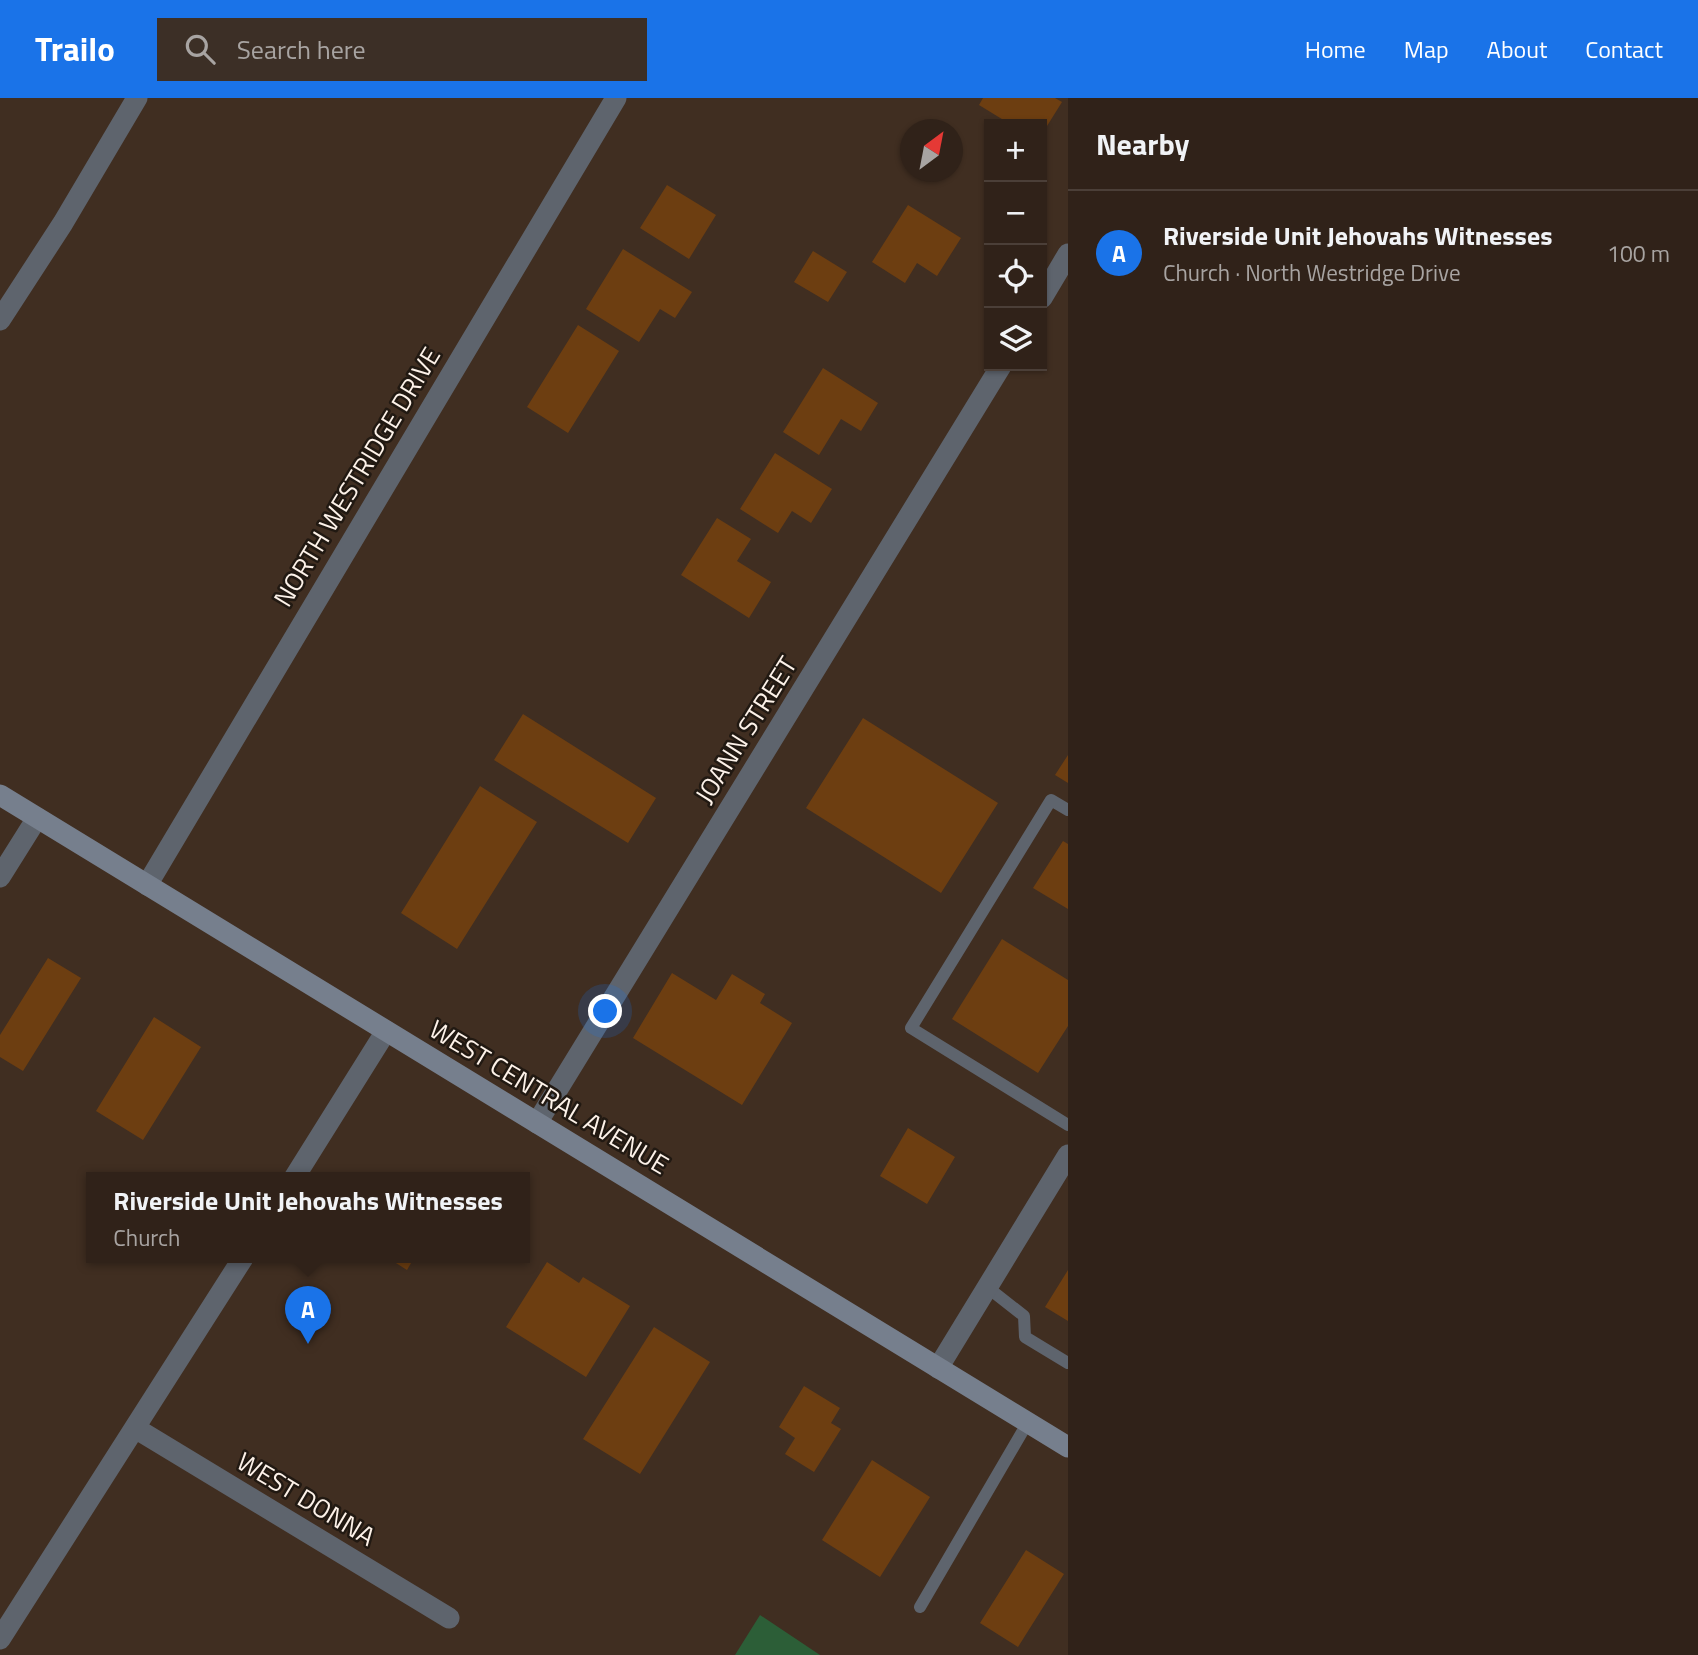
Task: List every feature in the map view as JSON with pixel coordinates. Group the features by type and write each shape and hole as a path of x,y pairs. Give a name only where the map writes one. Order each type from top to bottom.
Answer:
{"main road":[{"name":"WEST CENTRAL AVENUE","path":"0,795 1068,1447"}],"street":[{"path":"0,320 63,223 137,98"},
{"name":"NORTH WESTRIDGE DRIVE","path":"147,885 616,98"},
{"path":"1047,290 1068,254"},
{"name":"JOANN STREET","path":"537,1123 998,371"},
{"path":"0,877 37,818"},
{"path":"298,1172 386,1031"},
{"path":"938,1368 1068,1155"},
{"path":"0,1639 240,1263"},
{"name":"WEST DONNA","path":"135,1428 449,1618"}],"lane":[{"path":"1068,810 1051,800 911,1028 1068,1125"},
{"path":"987,1287 1024,1316 1025,1337 1068,1363"},
{"path":"920,1606 1028,1422"}],"green space":[{"path":"760,1615 820,1655 735,1655"}],"building":[{"path":"983,98 1055,98 1062,102 1047,126 1047,119 1002,119 979,105"},
{"path":"667,185 716,215 689,259 640,228"},
{"path":"908,205 961,238 937,276 917,263 905,283 872,262"},
{"path":"623,249 692,292 675,318 660,309 639,342 586,309"},
{"path":"813,251 847,272 828,302 794,282"},
{"path":"578,325 619,351 568,433 527,407"},
{"path":"823,368 878,403 861,431 841,419 819,455 783,432"},
{"path":"775,453 832,489 811,523 792,511 778,533 740,509"},
{"path":"717,518 751,539 737,561 771,582 749,618 681,575"},
{"path":"523,714 656,798 628,843 494,760"},
{"path":"863,718 998,803 941,893 806,808"},
{"path":"1068,755 1068,783 1055,775"},
{"path":"480,786 537,822 457,949 401,913"},
{"path":"1063,841 1068,844 1068,909 1033,888"},
{"path":"1002,939 1068,980 1068,1026 1038,1073 952,1019"},
{"path":"48,958 81,978 23,1071 0,1057 0,1035"},
{"path":"672,973 716,1000 732,974 765,994 760,1003 792,1023 742,1105 633,1038"},
{"path":"154,1017 201,1047 143,1140 96,1111"},
{"path":"908,1128 955,1157 927,1204 880,1176"},
{"path":"547,1262 579,1283 583,1277 630,1306 586,1377 506,1327"},
{"path":"396,1263 411,1263 407,1270"},
{"path":"1068,1270 1068,1321 1045,1307"},
{"path":"654,1327 710,1362 640,1474 583,1439"},
{"path":"804,1386 840,1408 831,1423 841,1429 814,1472 785,1454 795,1438 779,1427"},
{"path":"872,1460 930,1497 880,1577 822,1540"},
{"path":"1026,1550 1064,1574 1018,1647 980,1623"}],"place":[{"name":"Riverside Unit Jehovahs Witnesses","path":"308,1344"}]}
